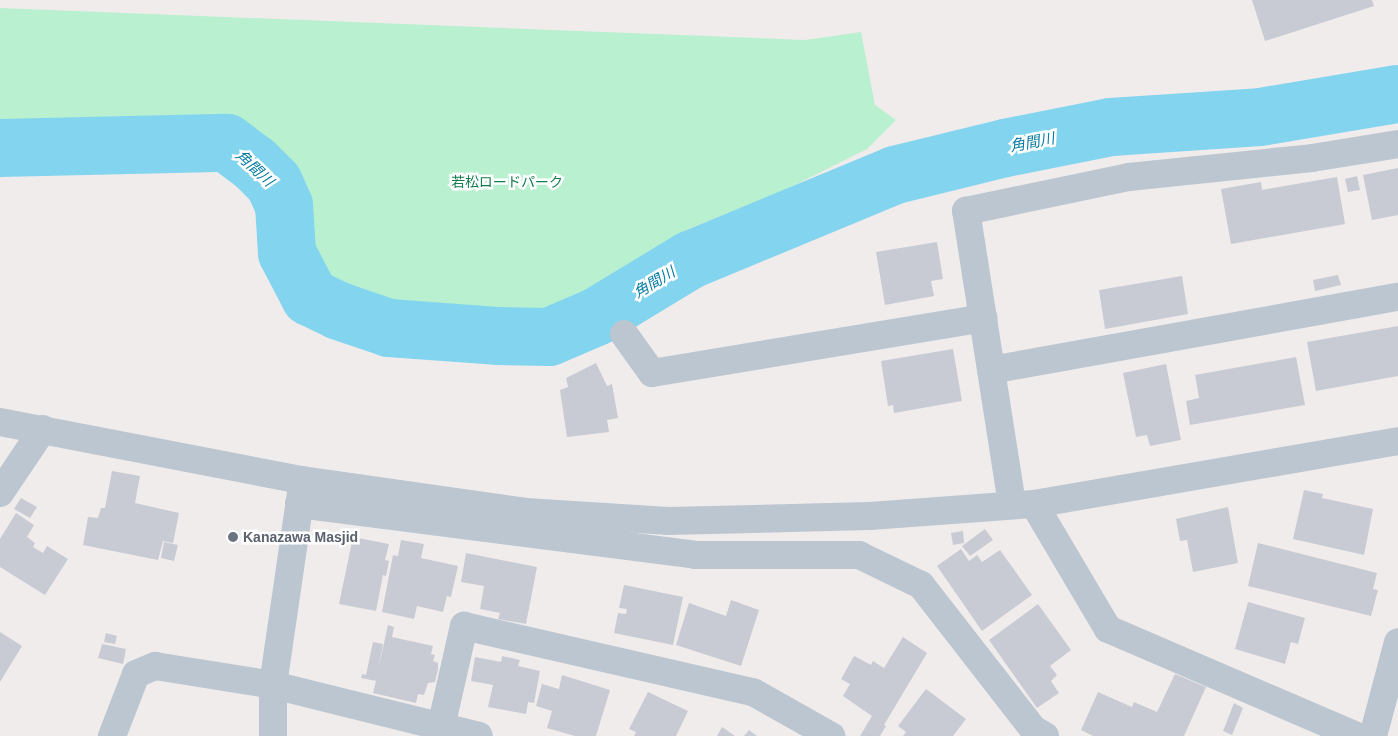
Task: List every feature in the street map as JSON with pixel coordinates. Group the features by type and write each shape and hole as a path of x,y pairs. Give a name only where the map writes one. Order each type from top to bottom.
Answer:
{"street":[{"path":"1357,736 1108,629 1023,504 991,370 966,212 1130,177 1312,158 1398,144"},
{"path":"991,370 1398,297"},
{"path":"624,334 652,373 983,318"},
{"path":"0,422 43,429 301,492 695,555 859,554 921,585 1034,729 1045,736"},
{"path":"0,493 43,429"},
{"path":"301,492 526,512 669,520 870,516 1023,504 1398,441"},
{"path":"273,736 272,685 301,492"},
{"path":"440,726 464,626 753,692 830,736"},
{"path":"1373,736 1398,642"},
{"path":"112,736 136,674 155,666 272,685 479,736"}],"green space":[{"name":"若松ロードパーク","path":"0,8 805,40 861,32 875,105 896,120 867,149 781,192 686,230 640,262 596,317 549,337 497,336 389,328 331,307 310,297 287,253 284,205 274,183 254,163 227,143 0,123"}],"building":[{"path":"1252,0 1372,0 1374,6 1265,41"},
{"path":"1398,168 1398,215 1372,220 1363,175"},
{"path":"1357,176 1360,190 1348,192 1345,179"},
{"path":"1337,177 1345,224 1231,244 1221,189 1261,182 1262,190"},
{"path":"937,242 943,279 931,281 934,296 885,305 876,252"},
{"path":"1338,275 1341,285 1315,291 1313,280"},
{"path":"1182,276 1188,314 1105,329 1099,290"},
{"path":"1398,326 1398,376 1316,391 1307,342"},
{"path":"953,349 962,401 894,413 893,405 888,406 881,361"},
{"path":"1296,357 1305,405 1190,425 1186,401 1199,398 1195,375"},
{"path":"596,363 607,386 612,384 618,418 607,420 609,432 567,437 560,390 568,387 566,378"},
{"path":"1166,364 1181,440 1150,446 1147,435 1136,437 1123,373"},
{"path":"112,471 140,476 135,503 179,513 173,543 163,541 158,560 83,545 88,517 98,518 101,508 105,508"},
{"path":"1304,490 1323,494 1322,498 1373,509 1364,555 1293,539"},
{"path":"21,498 37,507 30,518 14,509"},
{"path":"1228,507 1238,563 1193,572 1187,540 1180,541 1176,519"},
{"path":"16,513 34,525 27,537 35,543 33,547 43,553 47,546 68,559 45,595 0,567 0,539"},
{"path":"985,529 993,540 970,556 962,546"},
{"path":"963,531 964,543 953,545 951,533"},
{"path":"353,537 389,544 385,560 389,561 386,576 383,575 376,611 339,604"},
{"path":"401,540 424,544 421,558 458,566 451,597 447,596 443,612 417,606 414,619 382,612 393,555 398,556"},
{"path":"164,542 178,545 174,561 161,558"},
{"path":"1258,543 1377,573 1373,589 1378,590 1371,616 1248,586"},
{"path":"961,549 969,561 977,555 982,562 1000,550 1032,595 982,631 937,566"},
{"path":"466,553 537,567 526,624 498,619 500,613 480,609 484,586 461,582"},
{"path":"624,585 683,597 673,645 614,633 618,613 626,614 627,609 619,608"},
{"path":"731,600 759,610 741,666 676,645 689,603 726,616"},
{"path":"1248,602 1305,618 1298,644 1291,642 1285,664 1235,649"},
{"path":"1038,604 1071,650 1050,666 1057,675 1051,681 1059,693 1037,708 989,640"},
{"path":"388,625 394,627 392,637 433,646 431,654 435,655 433,661 438,663 435,682 428,683 424,695 418,694 416,703 373,693 376,681 361,678 362,674 366,675 373,642 383,644 378,670"},
{"path":"0,632 22,646 0,682"},
{"path":"106,633 117,636 115,644 104,642"},
{"path":"903,637 927,653 884,725 886,726 880,736 860,736 872,716 843,696 850,684 841,679 854,656 871,665 873,661 884,668"},
{"path":"102,644 126,649 123,664 98,658"},
{"path":"502,656 520,660 518,666 540,671 534,703 528,702 526,714 488,707 493,685 471,681 475,657 501,662"},
{"path":"1175,674 1206,687 1184,736 1093,736 1081,730 1098,692 1132,707 1134,702 1157,712"},
{"path":"562,675 610,690 596,736 575,736 547,728 552,711 536,706 542,684 559,689"},
{"path":"926,689 966,719 953,736 903,736 906,732 898,726"},
{"path":"648,692 688,711 676,736 634,736 636,732 629,729"},
{"path":"1234,703 1243,708 1232,735 1223,731"},
{"path":"722,727 735,736 717,736"},
{"path":"749,730 757,736 744,736"}],"waterway":[{"name":"角間川","path":"0,148 227,143 254,163 274,183 284,205 287,253 310,297 339,311 389,328 497,336 549,337 596,317 690,260 895,175 1005,148 1111,127 1260,117 1398,94"}],"place":[{"name":"Kanazawa Masjid","path":"233,537"}]}
